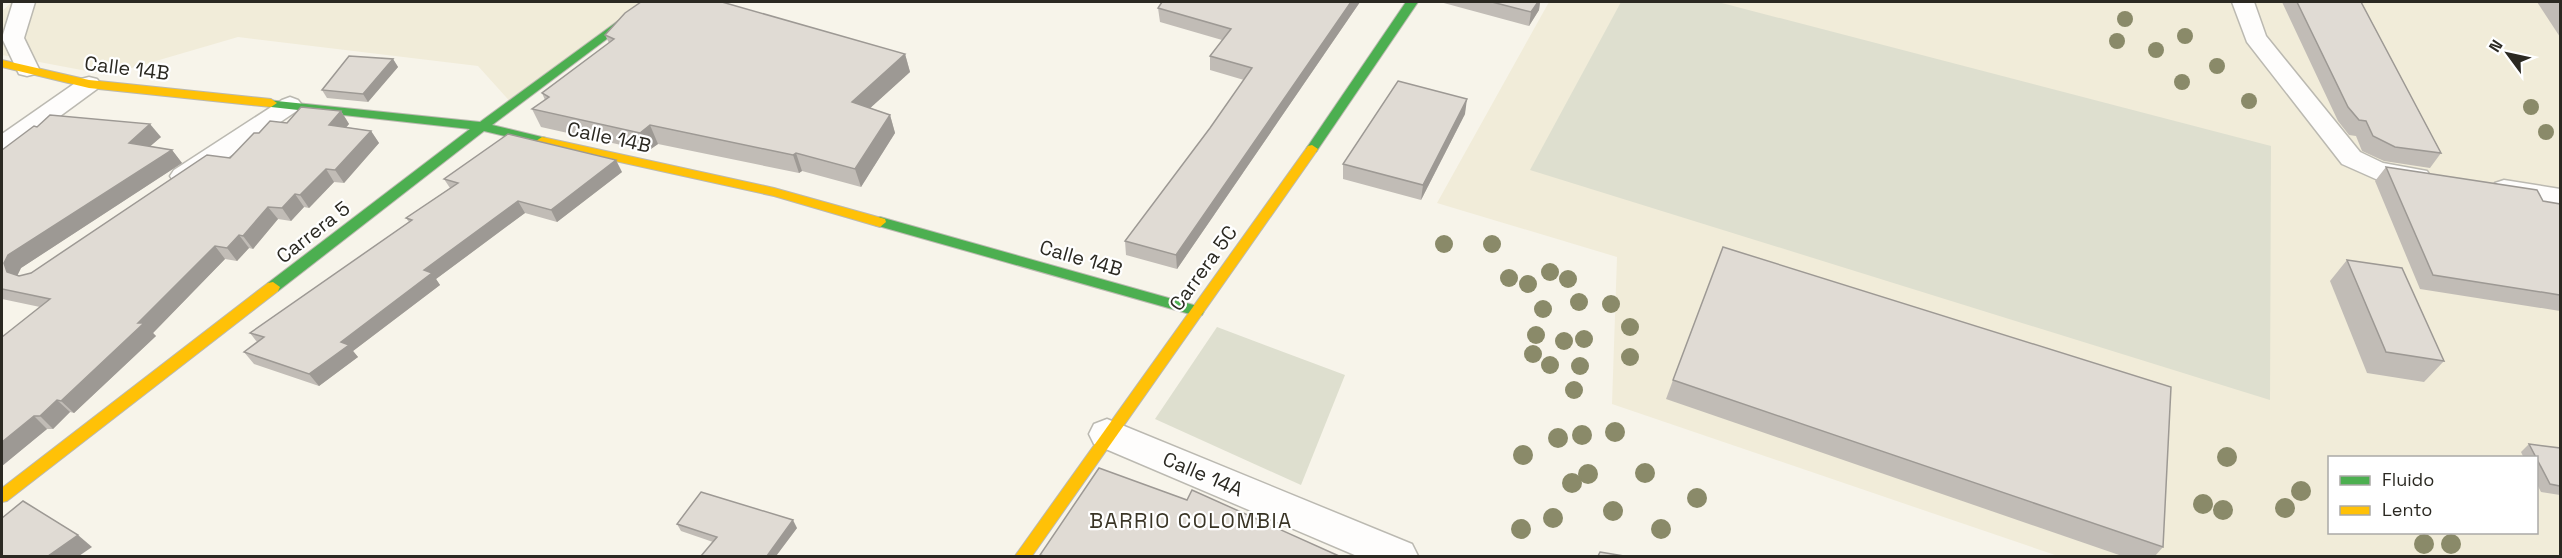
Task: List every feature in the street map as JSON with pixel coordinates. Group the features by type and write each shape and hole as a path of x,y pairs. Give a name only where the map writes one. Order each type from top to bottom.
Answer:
{"street":[{"name":"Carrera 5","path":"2,496 482,126 650,2"},
{"name":"Carrera 5C","path":"1023,556 1107,434 1350,96 1412,2"},
{"name":"Calle 14B","path":"2,64 89,84 482,126 556,145 774,192 1197,311"},
{"name":"Calle 14A","path":"1107,434 1398,556"}],"lane":[{"path":"24,2 13,38 27,69"},
{"path":"2243,2 2255,37 2351,158 2378,171 2435,179"},
{"path":"2,146 89,84"},
{"path":"161,191 290,105"},
{"path":"2481,186 2560,198"}],"shaded area":[{"path":"12,2 656,2 514,106 478,66 238,37 108,75 2,55 2,11"},
{"path":"1549,2 2560,2 2560,556 2058,556 1612,404 1617,257 1437,203"}],"green space":[{"path":"1621,2 1718,2 2271,146 2270,400 1530,170"},
{"path":"1217,327 1345,375 1301,485 1155,419"}],"building":[{"path":"641,2 722,2 905,54 852,102 890,115 855,169 796,153 793,155 650,125 640,133 532,109 549,97 542,93 614,39 605,35 625,13"},
{"path":"1162,2 1351,2 1176,255 1125,241 1252,68 1210,56 1231,29 1158,8"},
{"path":"1492,2 1538,2 1531,12"},
{"path":"2297,2 2361,2 2441,153 2395,147 2373,136 2366,121 2359,120 2348,107"},
{"path":"349,56 393,59 363,94 322,90"},
{"path":"1398,81 1467,99 1423,185 1343,164"},
{"path":"301,107 341,111 329,125 371,131 335,170 326,169 300,195 295,194 282,208 268,207 243,236 239,235 227,248 215,246 138,323 144,323 61,401 57,400 40,416 34,416 2,442 2,337 50,299 2,289 2,150 34,126 37,127 50,115 150,124 129,143 172,150 8,255 4,263 7,272 19,276 31,273 207,155 230,158 254,133 259,133 270,121 287,123"},
{"path":"508,134 616,160 551,210 518,201 424,270 432,273 341,342 349,345 309,374 244,352 264,337 250,333 412,220 406,218 458,183 444,179"},
{"path":"2386,167 2537,190 2543,201 2560,204 2560,295 2433,275"},
{"path":"1723,247 2171,387 2163,547 1673,380"},
{"path":"2347,260 2402,268 2444,361 2386,352"},
{"path":"2529,444 2560,448 2560,486 2550,484 2538,461 2538,456 2535,456"},
{"path":"1099,468 1187,500 1192,490 1339,556 1040,555"},
{"path":"701,492 793,520 767,556 701,556 717,537 677,524"},
{"path":"23,501 78,535 48,556 2,556 2,518"},
{"path":"1600,552 1624,556 1598,556"}],"traffic: fast":[{"path":"273,287 482,126 650,2"},
{"path":"1312,149 1412,2"},
{"path":"271,103 482,126 542,141"},
{"path":"880,222 1197,311"}],"traffic: slow":[{"path":"2,64 89,84 271,103"},
{"path":"542,141 774,192 880,222"},
{"path":"1023,556 1312,149"},
{"path":"2,496 273,287"}],"district":[{"name":"BARRIO COLOMBIA","path":"1191,520"}]}
